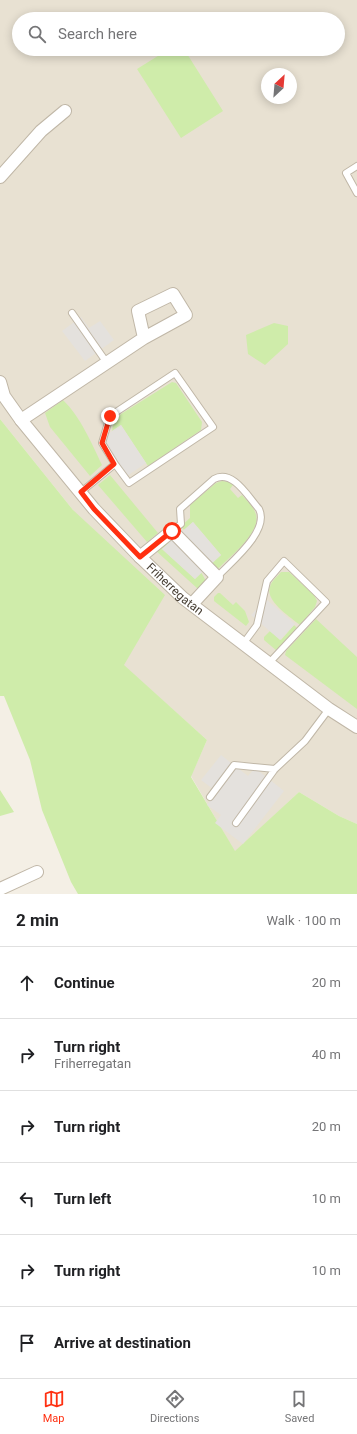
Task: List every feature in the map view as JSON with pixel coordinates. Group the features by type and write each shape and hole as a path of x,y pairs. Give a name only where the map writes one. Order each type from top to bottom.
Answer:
{"street":[{"path":"0,177 41,131 65,111"},
{"path":"22,420 144,338"},
{"name":"Friherregatan","path":"0,382 4,396 22,420 94,509 140,557 192,604 243,644 329,709 357,727"},
{"path":"140,557 172,531 217,577 192,604"},
{"path":"0,889 37,872"}],"lane":[{"path":"357,166 346,173 357,194"},
{"path":"72,313 107,362"},
{"path":"175,373 213,427 129,483 114,464 102,443 110,416 175,373"},
{"path":"81,492 114,464"},
{"path":"172,531 181,524 180,509 214,479 225,476 235,481 259,509 261,513 261,522 254,538 217,577"},
{"path":"243,644 257,625 267,580 284,562 326,602 269,664"},
{"path":"236,823 275,769 305,741 329,709"},
{"path":"210,797 234,765 275,769"}],"shaded area":[{"path":"0,0 357,0 357,824 339,816 299,792 235,852 191,776 207,740 123,665 73,510 0,419"},
{"path":"81,317 89,328 100,321 114,340 85,361 62,331"},
{"path":"121,425 146,463 127,476 102,438"},
{"path":"193,522 221,555 195,579 162,549"},
{"path":"266,599 295,624 280,640 251,615"},
{"path":"221,755 248,776 255,768 284,791 243,844 215,823 221,815 207,805 217,792 201,780"}],"green space":[{"path":"158,56 188,56 223,111 181,138 137,69"},
{"path":"274,323 288,326 288,344 265,365 248,354 246,335"},
{"path":"172,382 176,383 202,422 201,430 148,466 121,425 112,431 113,425 121,414"},
{"path":"63,400 80,422 102,465 90,476 50,427 45,413"},
{"path":"0,419 73,510 165,595 124,665 207,740 191,777 235,851 299,792 339,816 357,824 357,894 78,894 71,882 42,810 30,760 4,696 0,696"},
{"path":"110,475 158,533 147,542 98,485"},
{"path":"222,481 229,482 233,485 230,489 238,498 242,495 251,505 255,512 256,519 255,527 244,543 218,569 212,563 221,555 193,522 184,530 181,526 190,518 190,505 216,483"},
{"path":"166,541 169,543 162,549 195,579 201,572 206,581 198,589 155,550"},
{"path":"281,572 289,572 314,595 317,601 315,607 300,625 279,608 271,598 269,592 271,585"},
{"path":"220,593 233,605 236,602 245,611 249,622 246,626 214,601 214,597"},
{"path":"316,619 357,657 357,709 285,655 286,651"},
{"path":"294,625 297,628 277,651 264,640 264,637 270,631 281,640"},
{"path":"0,790 14,812 0,816"}],"route":[{"path":"110,416 102,443 114,464 81,492 94,509 140,557 172,531"}]}
